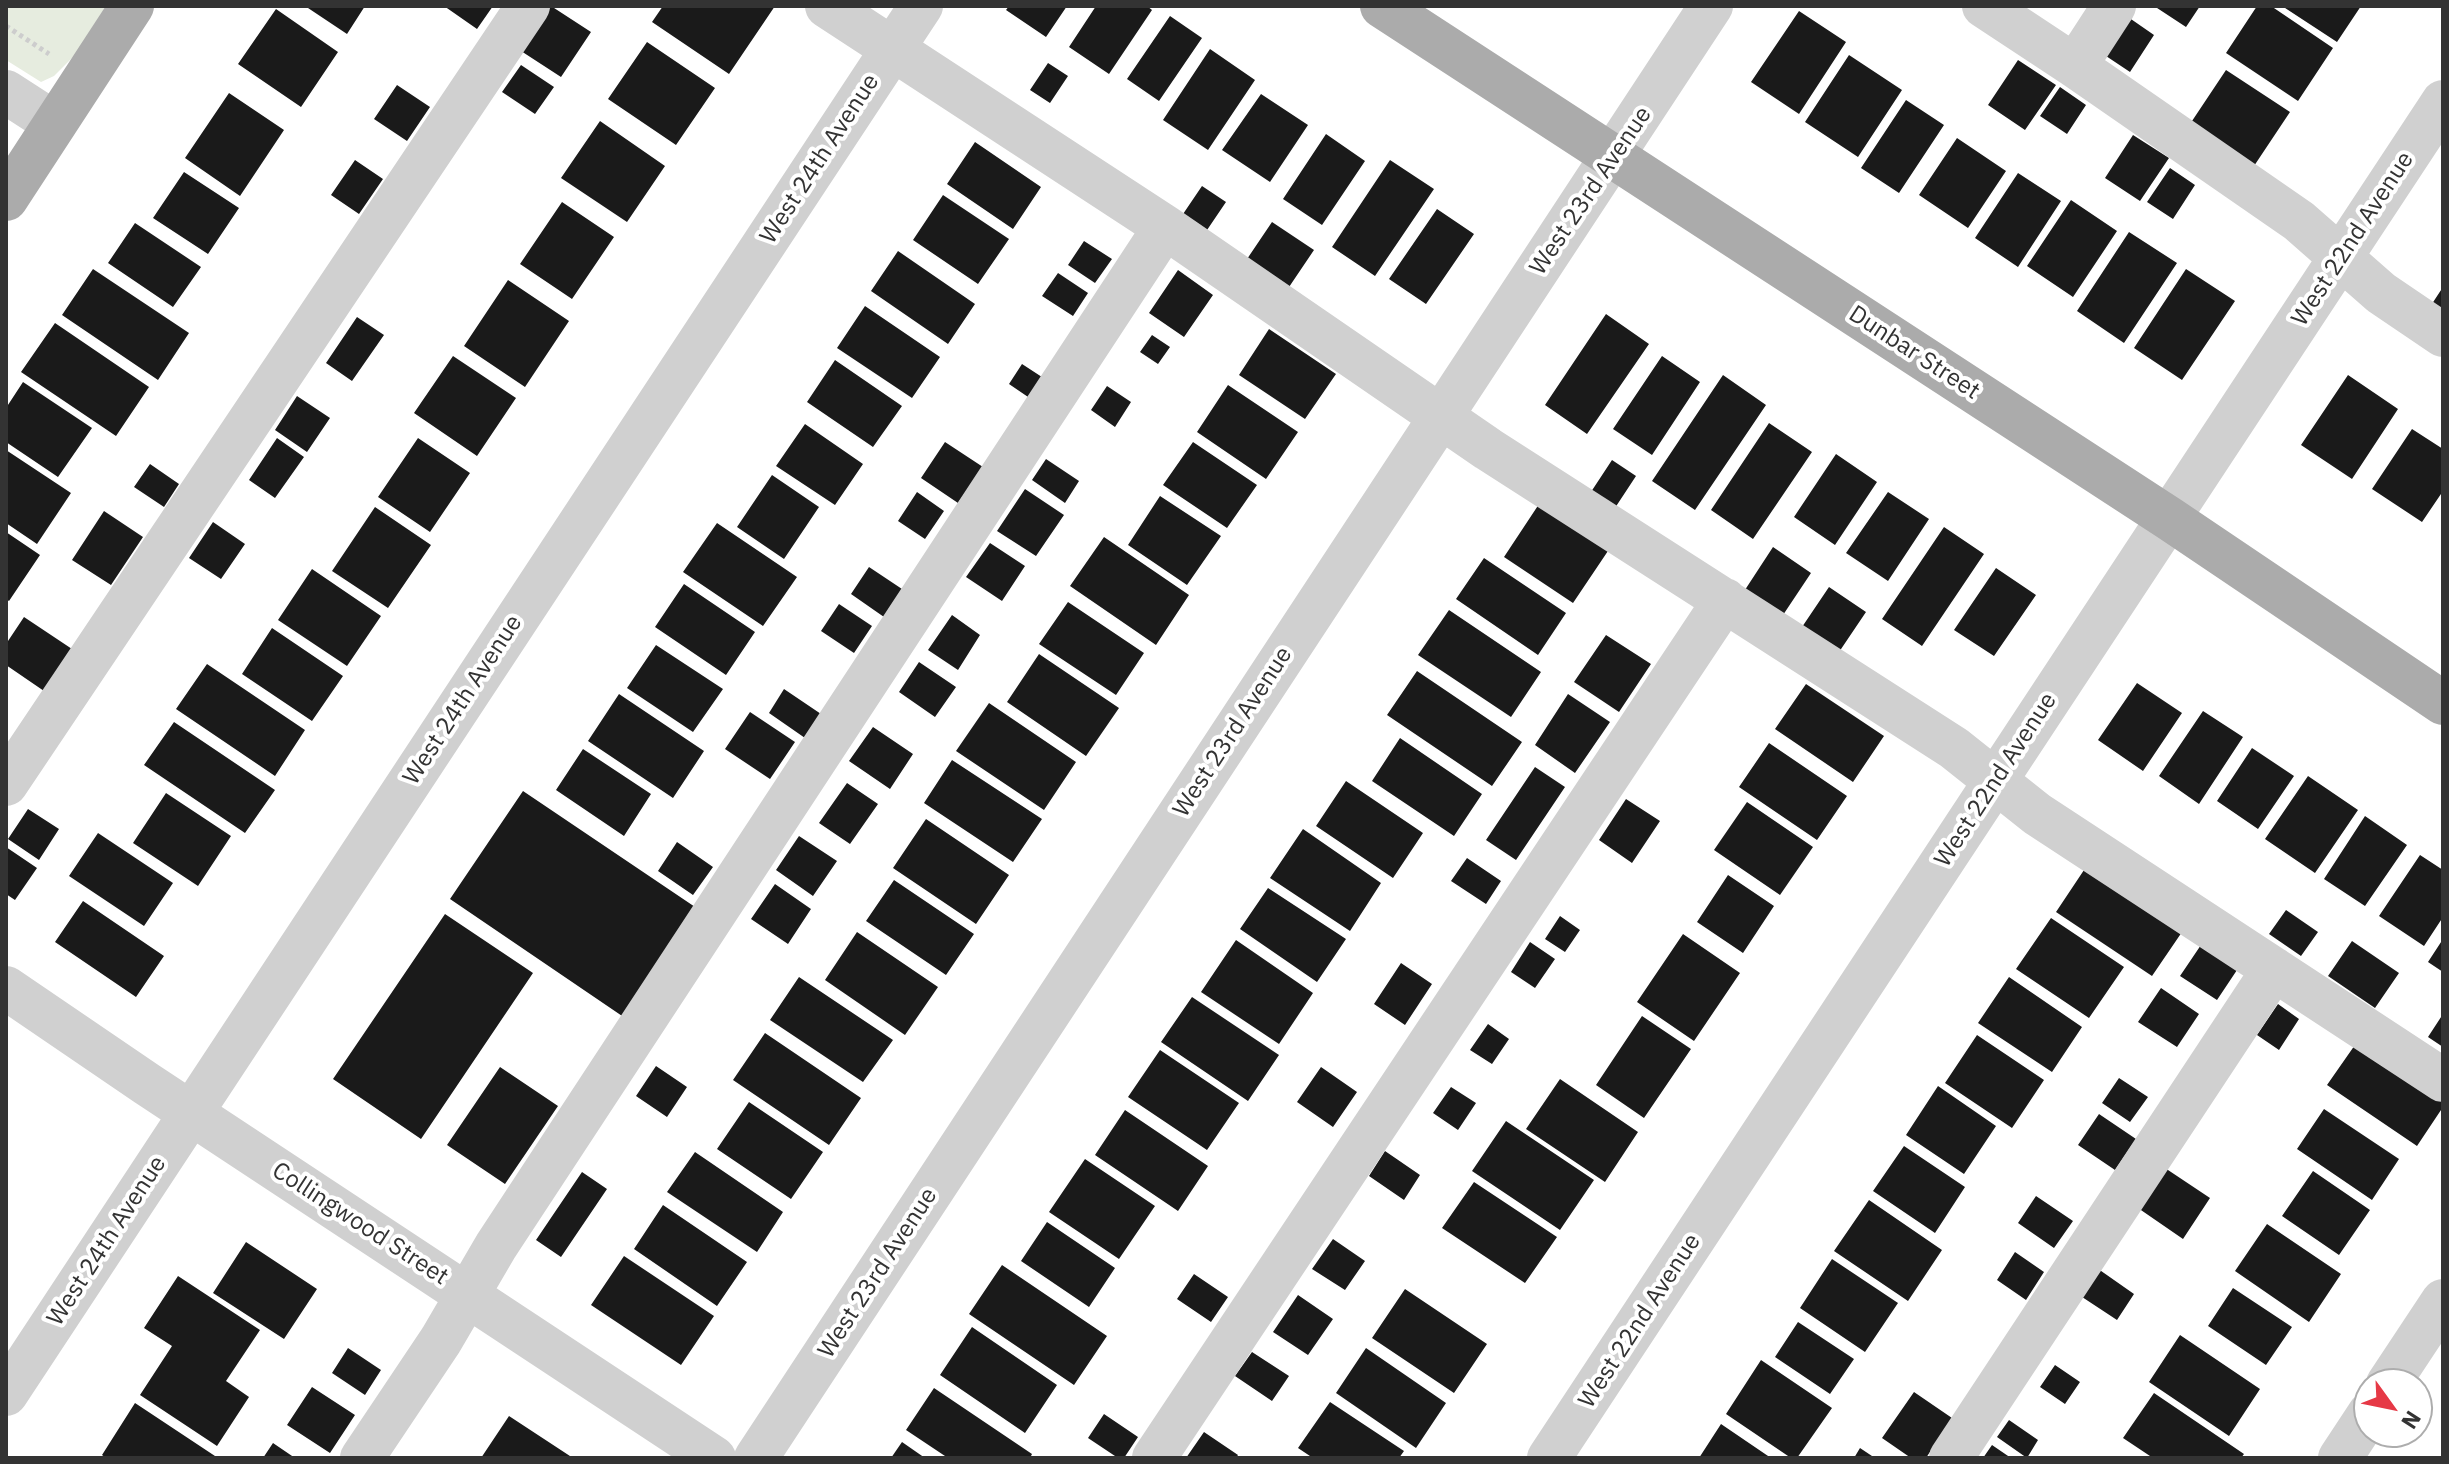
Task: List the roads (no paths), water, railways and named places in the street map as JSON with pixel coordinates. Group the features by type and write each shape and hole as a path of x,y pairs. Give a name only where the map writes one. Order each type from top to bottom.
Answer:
{"main road":[{"path":"6,199 132,6"},
{"name":"Dunbar Street","path":"1382,6 2170,519 2443,703"}],"street":[{"path":"6,784 528,6"},
{"path":"827,6 1165,227 1440,417 1954,748 2037,814 2443,1080"},
{"name":"West 24th Avenue","path":"6,1394 921,6"},
{"name":"West 23rd Avenue","path":"756,1458 1711,6"},
{"path":"1984,6 2299,221 2381,293 2443,335"},
{"path":"2075,66 2114,6"},
{"path":"6,92 54,123"},
{"name":"West 22nd Avenue","path":"1549,1458 2443,102"},
{"path":"362,1458 441,1340 513,1220 1165,227"},
{"path":"1154,1458 1725,600"},
{"path":"1951,1458 2274,969"},
{"name":"Collingwood Street","path":"6,988 714,1458"},
{"path":"2399,1368 2443,1301"},
{"path":"2340,1458 2353,1438"}]}
